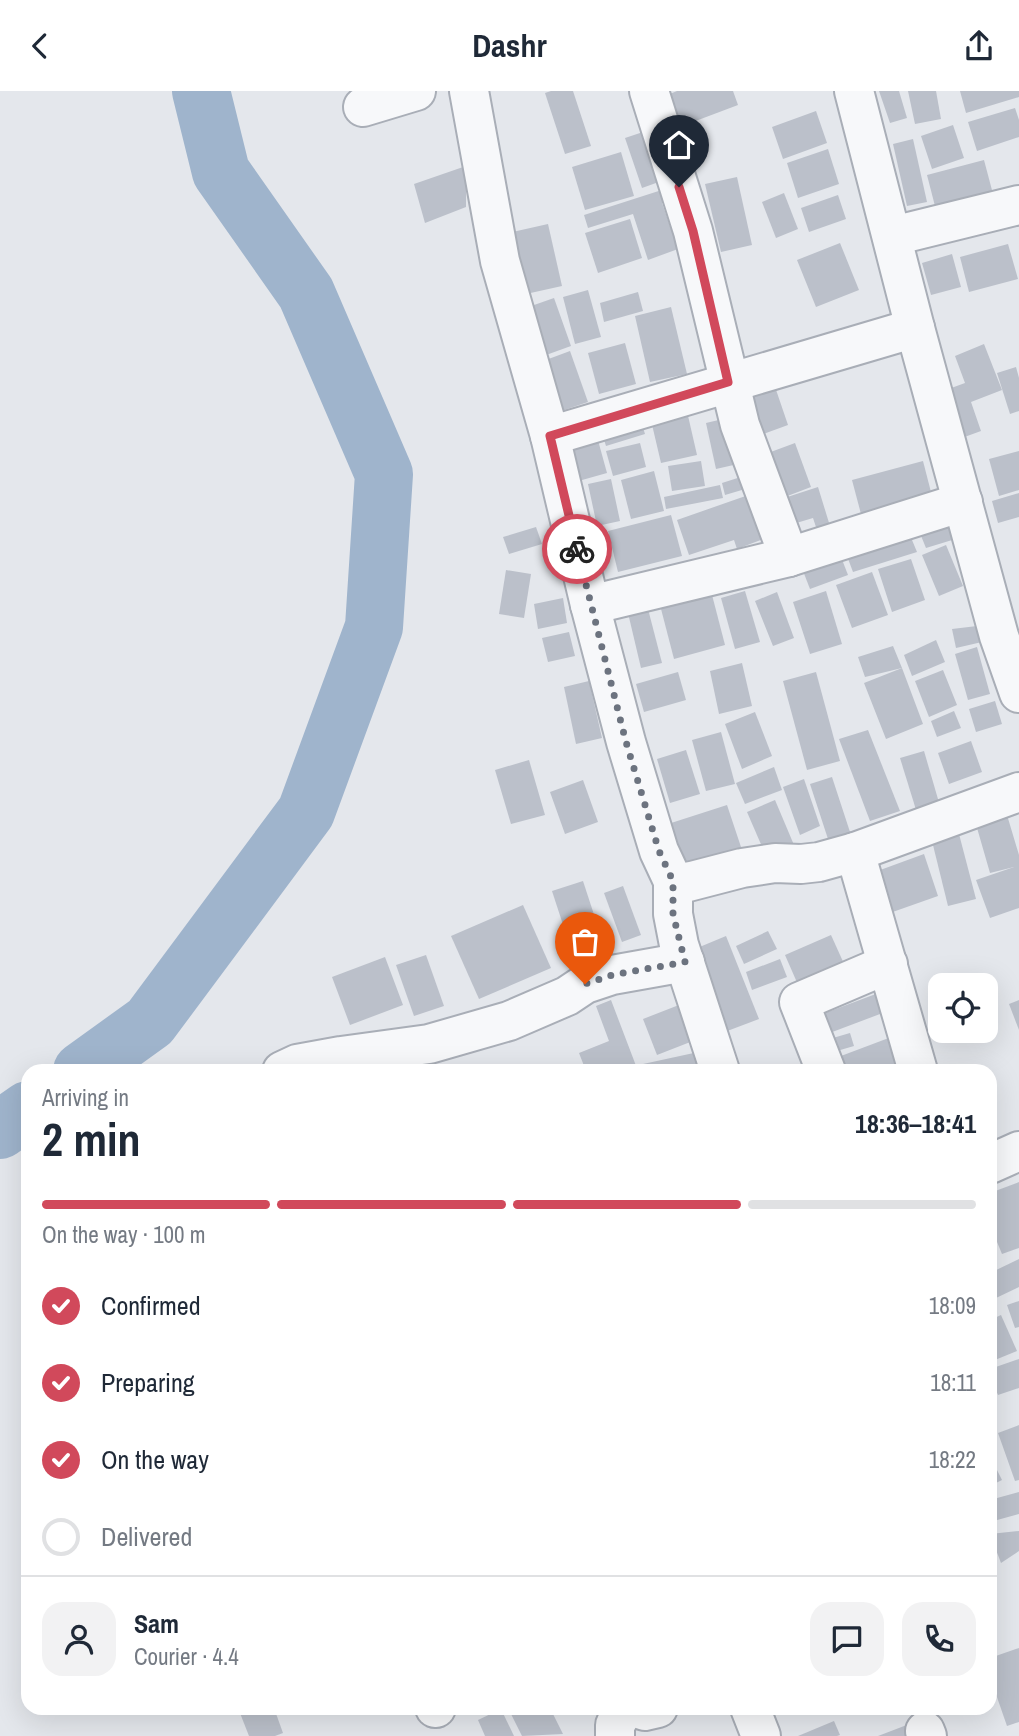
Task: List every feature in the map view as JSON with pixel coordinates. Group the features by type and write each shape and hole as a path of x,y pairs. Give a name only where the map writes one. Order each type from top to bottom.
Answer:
{"street":[{"path":"363,107 416,91"},
{"path":"469,91 500,261 550,436 626,742 659,851 673,881 673,914 685,962 718,1064"},
{"path":"649,91 693,231 740,425 789,557"},
{"path":"854,91 963,502 1009,633 1019,693"},
{"path":"893,236 1019,205"},
{"path":"550,436 915,328"},
{"path":"590,605 789,557 963,502"},
{"path":"673,881 688,881 775,863 819,862 855,852 1019,792"},
{"path":"855,852 916,1064"},
{"path":"297,1064 400,1046 433,1057 567,996 585,984 612,975 685,962"},
{"path":"822,1064 799,1002 888,964"},
{"path":"997,1161 1019,1151"},
{"path":"615,1736 615,1725 621,1715"},
{"path":"753,1715 761,1736"}],"building":[{"path":"573,91 591,146 565,154 545,93"},
{"path":"677,91 733,91 738,105 677,128 665,96"},
{"path":"879,91 899,91 907,118 890,123"},
{"path":"908,91 936,91 941,119 915,124"},
{"path":"960,91 1019,91 1019,97 966,113"},
{"path":"1015,108 1019,120 1019,137 977,151 968,122"},
{"path":"816,111 827,143 783,159 772,127"},
{"path":"953,125 964,158 932,169 921,136"},
{"path":"652,129 670,178 642,188 625,138"},
{"path":"913,139 927,202 907,206 893,144"},
{"path":"828,149 839,184 798,198 787,163"},
{"path":"621,152 634,196 585,210 572,167"},
{"path":"984,160 993,194 936,210 927,175"},
{"path":"466,166 466,207 425,223 414,184"},
{"path":"737,177 752,245 721,252 705,184"},
{"path":"668,188 671,200 662,203 678,249 648,260 633,214 588,228 584,215"},
{"path":"784,193 798,229 776,238 762,202"},
{"path":"838,195 846,219 809,232 801,208"},
{"path":"630,219 642,258 598,273 585,233"},
{"path":"548,224 562,286 517,296 504,234"},
{"path":"840,243 859,290 816,307 797,260"},
{"path":"1008,244 1018,279 969,292 960,257"},
{"path":"952,254 961,287 931,295 922,263"},
{"path":"588,290 601,337 575,344 563,297"},
{"path":"638,292 643,311 604,322 600,303"},
{"path":"554,298 571,346 535,359 517,311"},
{"path":"671,307 687,374 650,382 635,316"},
{"path":"625,343 636,384 599,394 588,353"},
{"path":"984,344 1002,390 971,402 981,431 959,439 943,391 965,383 955,356"},
{"path":"570,351 588,402 552,414 535,364"},
{"path":"1016,367 1019,378 1019,411 1010,414 997,373"},
{"path":"772,378 788,425 752,438 736,391"},
{"path":"686,407 697,455 661,463 650,416"},
{"path":"640,418 645,434 606,446 601,430"},
{"path":"727,418 738,464 716,469 706,423"},
{"path":"596,433 607,473 575,482 564,442"},
{"path":"640,443 646,467 613,476 606,451"},
{"path":"795,443 811,487 777,500 760,456"},
{"path":"1019,451 1019,490 999,496 989,459"},
{"path":"701,461 705,486 672,491 668,466"},
{"path":"923,461 932,496 861,514 852,480"},
{"path":"654,471 664,511 631,519 621,480"},
{"path":"747,475 752,487 725,495 722,483"},
{"path":"611,479 620,521 597,526 588,484"},
{"path":"720,485 723,498 666,509 664,497"},
{"path":"818,487 830,526 817,530 813,518 783,527 775,501"},
{"path":"757,492 774,535 737,549 734,540 689,555 677,520"},
{"path":"1019,493 1019,517 998,523 992,501"},
{"path":"955,513 962,537 926,548 917,526"},
{"path":"671,515 682,556 618,572 608,531"},
{"path":"536,527 542,544 509,554 503,537"},
{"path":"907,528 917,552 853,572 844,548"},
{"path":"836,544 848,575 810,589 798,558"},
{"path":"946,545 963,586 939,596 922,555"},
{"path":"911,559 925,600 892,612 878,569"},
{"path":"506,570 531,574 524,618 499,614"},
{"path":"872,572 888,615 852,628 836,585"},
{"path":"711,591 725,645 674,659 660,605"},
{"path":"745,591 760,642 735,649 721,598"},
{"path":"826,591 842,644 810,654 793,602"},
{"path":"777,592 794,638 773,646 755,601"},
{"path":"563,598 567,623 538,629 534,604"},
{"path":"648,609 662,663 641,668 628,613"},
{"path":"977,626 982,642 956,648 952,629"},
{"path":"569,632 575,656 548,662 542,638"},
{"path":"936,640 945,662 912,676 904,655"},
{"path":"893,646 902,668 865,677 858,657"},
{"path":"977,647 990,694 968,700 955,654"},
{"path":"742,663 752,706 719,714 710,671"},
{"path":"902,668 923,724 886,739 864,683"},
{"path":"943,670 957,705 929,717 915,681"},
{"path":"678,672 686,700 644,712 636,684"},
{"path":"816,672 840,761 807,770 783,681"},
{"path":"589,681 602,738 576,744 564,687"},
{"path":"995,701 1002,724 976,732 969,709"},
{"path":"954,711 961,728 937,737 931,721"},
{"path":"755,712 772,756 742,769 725,724"},
{"path":"868,730 900,811 870,821 839,739"},
{"path":"721,732 735,784 706,791 692,740"},
{"path":"971,741 982,772 949,784 938,753"},
{"path":"686,750 700,794 670,803 657,759"},
{"path":"924,751 940,806 917,813 900,758"},
{"path":"529,760 545,815 511,824 495,770"},
{"path":"774,767 782,790 745,804 736,783"},
{"path":"832,777 850,832 828,839 810,784"},
{"path":"804,779 820,826 800,835 783,787"},
{"path":"583,780 598,822 565,834 550,792"},
{"path":"775,800 794,845 766,856 747,812"},
{"path":"727,805 743,853 684,872 668,824"},
{"path":"1004,805 1019,855 1019,908 990,918 976,880 1014,867 990,873 973,814"},
{"path":"959,834 976,899 948,906 932,841"},
{"path":"924,854 938,896 887,914 872,873"},
{"path":"583,881 599,930 568,940 552,891"},
{"path":"623,886 641,935 622,942 604,893"},
{"path":"523,905 551,968 479,999 451,936"},
{"path":"768,931 777,949 744,964 736,946"},
{"path":"831,935 845,966 799,987 785,955"},
{"path":"726,936 759,1019 722,1033 690,951"},
{"path":"426,955 444,1006 414,1016 396,965"},
{"path":"385,957 403,1005 350,1025 332,977"},
{"path":"780,959 787,977 752,990 746,972"},
{"path":"881,992 888,1011 827,1034 820,1015"},
{"path":"611,1000 635,1064 583,1064 579,1053 609,1041 596,1006"},
{"path":"1019,1000 1019,1030 1009,1004"},
{"path":"684,1003 698,1039 657,1055 643,1019"},
{"path":"850,1033 854,1046 830,1053 826,1040"},
{"path":"894,1036 903,1061 895,1064 835,1064 833,1059"},
{"path":"703,1051 706,1064 643,1064"},
{"path":"1019,1182 1019,1248 1002,1254 997,1242 997,1190"},
{"path":"1019,1259 1019,1287 997,1298 997,1270"},
{"path":"1019,1301 1019,1327 1015,1328 1007,1305"},
{"path":"1001,1315 1017,1351 997,1359 997,1317"},
{"path":"1019,1359 1019,1388 998,1395 997,1367"},
{"path":"1019,1425 1019,1480 1015,1481 998,1433"},
{"path":"997,1470 1002,1480 997,1482"},
{"path":"1019,1492 1019,1514 997,1520 997,1498"},
{"path":"1019,1531 1019,1551 1001,1563 997,1552 997,1533"},
{"path":"1019,1648 1019,1722 1007,1726 997,1697 997,1656"},
{"path":"241,1715 277,1715 283,1733 275,1736 249,1736"},
{"path":"488,1715 504,1715 514,1736 485,1736 478,1720"},
{"path":"512,1715 554,1715 563,1734 522,1736"},
{"path":"834,1721 840,1735 798,1736"},
{"path":"912,1723 916,1736 878,1736"}],"waterway":[{"path":"92,1064 150,1022 306,812 374,627 384,474 306,293 221,172 201,91"},
{"path":"0,1130 21,1115"}],"way so far":[{"path":"577,549 626,742 659,851 673,881 673,914 685,962 612,975 585,984"}],"route":[{"path":"577,549 550,436 728,382 693,231 679,187"}]}
